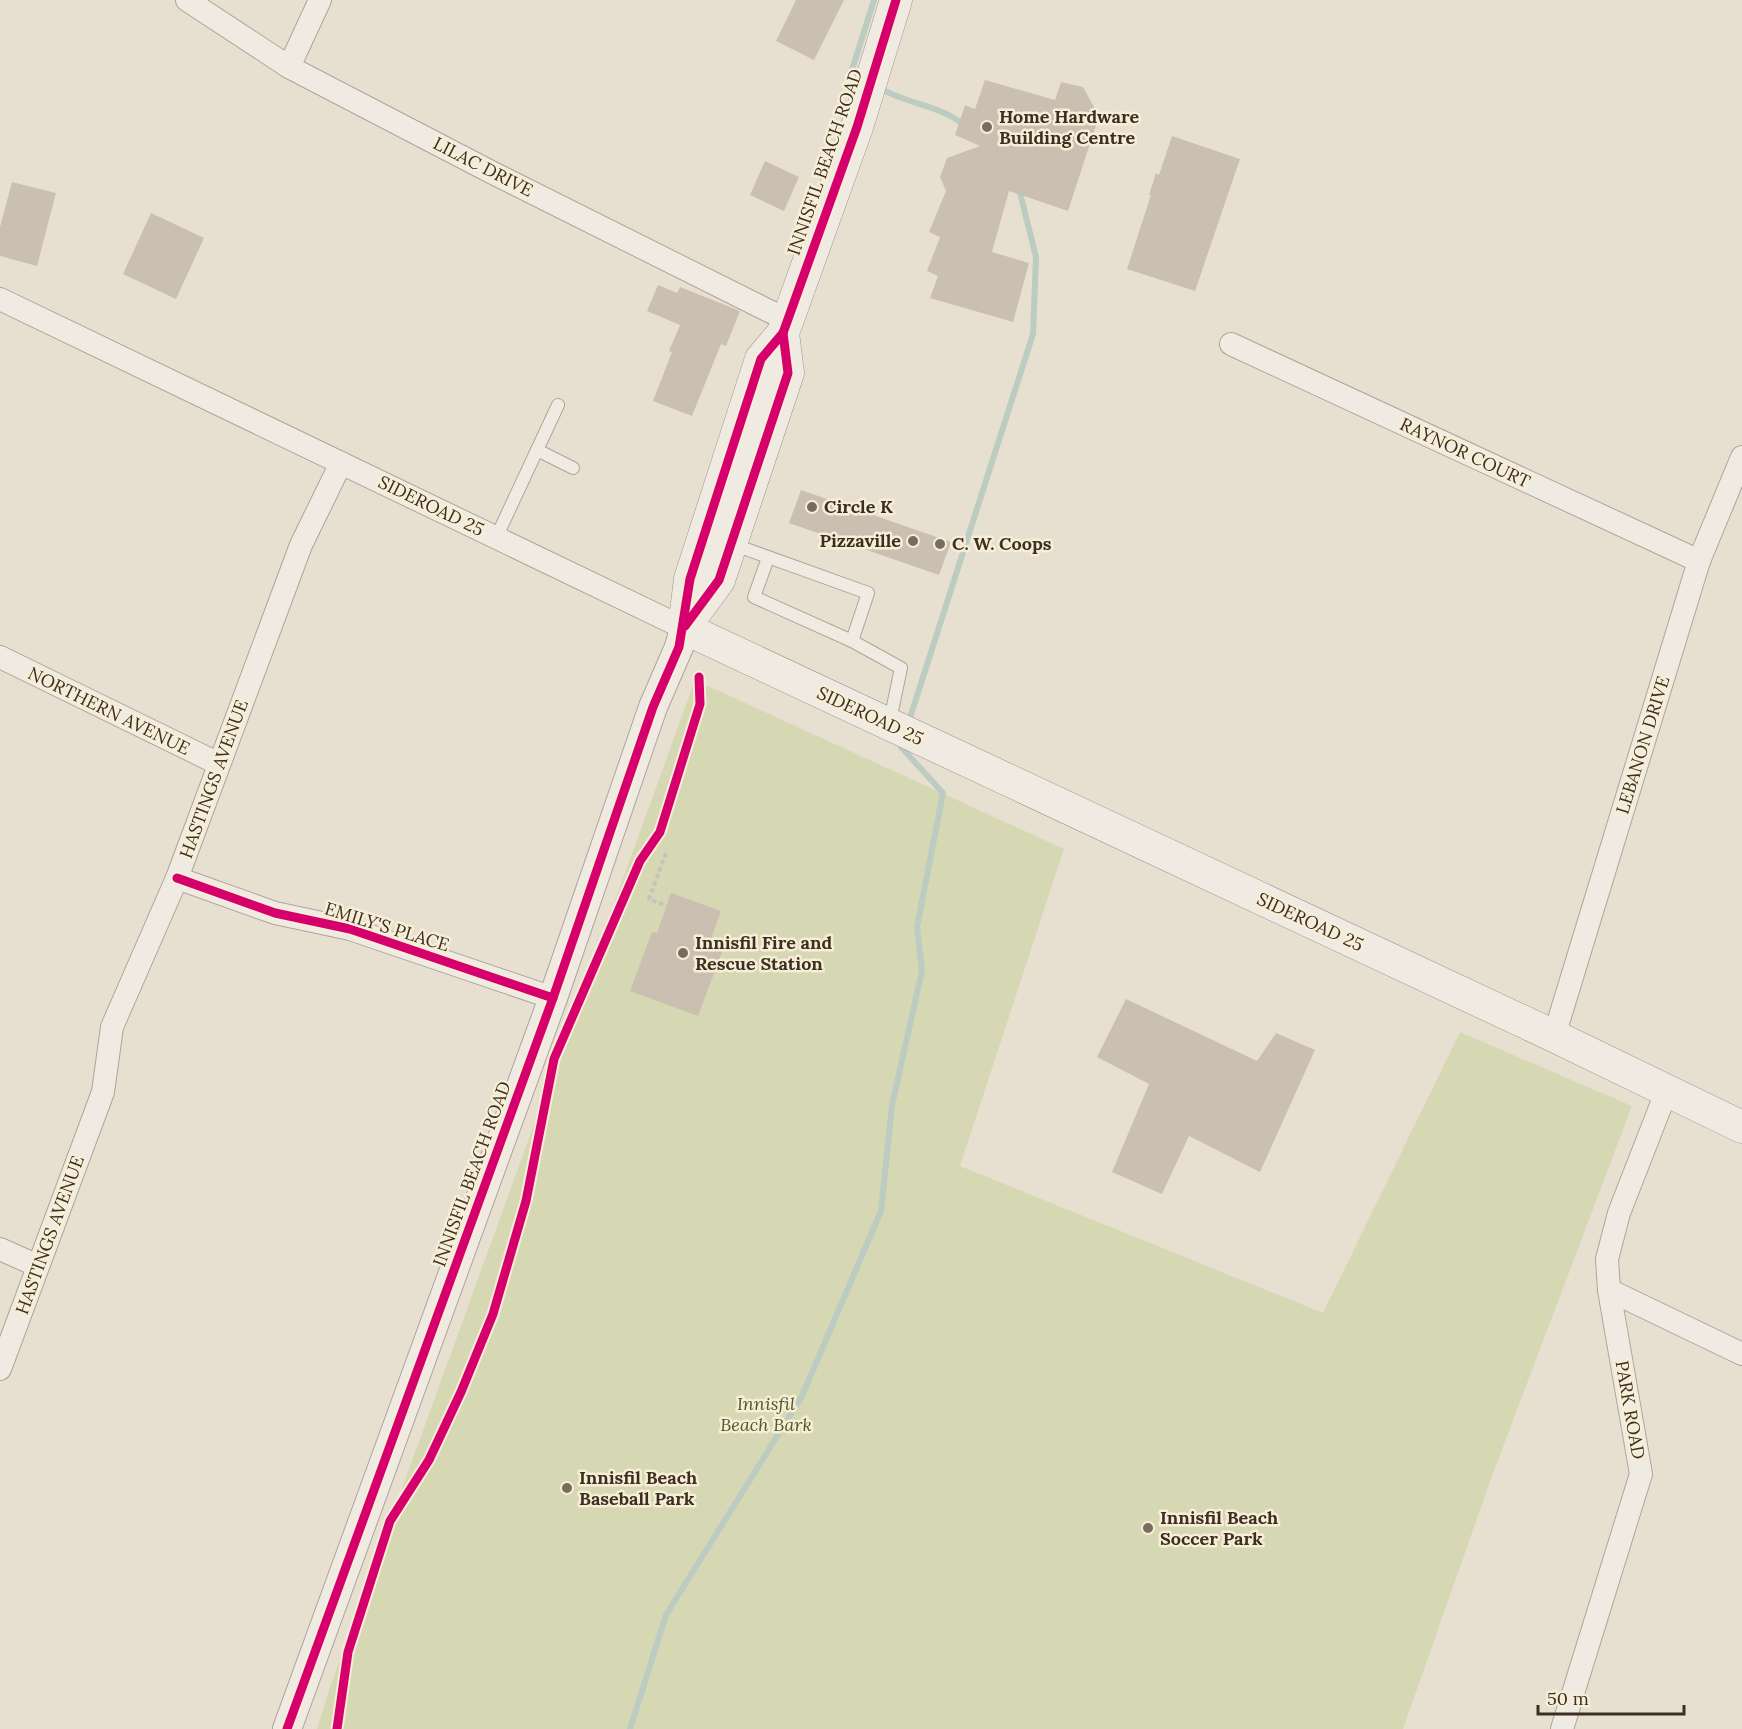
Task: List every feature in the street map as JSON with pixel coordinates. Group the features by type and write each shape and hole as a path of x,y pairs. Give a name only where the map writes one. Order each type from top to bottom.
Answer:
{"main road":[{"name":"INNISFIL BEACH ROAD","path":"684,628 690,579 760,359 785,326 857,127 896,0"},
{"name":"INNISFIL BEACH ROAD","path":"684,628 719,580 788,373 785,326"},
{"name":"SIDEROAD 25","path":"684,628 1554,1036 1742,1127"}],"street":[{"name":"LILAC DRIVE","path":"187,0 289,67 785,326"},
{"path":"289,67 320,0"},
{"name":"SIDEROAD 25","path":"0,299 684,628"},
{"name":"RAYNOR COURT","path":"1231,344 1699,561"},
{"name":"LEBANON DRIVE","path":"1554,1036 1699,561 1742,457"},
{"name":"HASTINGS AVENUE","path":"0,1369 103,1092 112,1027 177,878 301,546 341,463"},
{"name":"INNISFIL BEACH ROAD","path":"287,1729 553,998 653,707 679,647 684,628"},
{"name":"NORTHERN AVENUE","path":"0,657 219,764"},
{"name":"EMILY'S PLACE","path":"177,878 275,913 350,929 553,998"},
{"name":"PARK ROAD","path":"1562,1729 1641,1474 1609,1290 1607,1259 1619,1214 1667,1090"},
{"path":"0,1249 38,1266"},
{"path":"1609,1290 1742,1354"}],"lane":[{"path":"496,538 558,405"},
{"path":"537,450 573,468"},
{"path":"731,544 868,593 852,641"},
{"path":"768,558 754,597 852,641 902,668 889,725"}],"path":[{"path":"666,854 649,899 667,906"}],"green space":[{"name":"Innisfil Beach Bark","path":"695,680 1064,849 960,1166 1323,1313 1460,1032 1632,1106 1492,1476 1403,1729 317,1729 329,1690"}],"building":[{"path":"796,0 844,0 814,60 776,41"},
{"path":"985,80 1055,100 1061,82 1083,87 1099,116 1068,211 1009,191 992,252 1029,263 1013,322 930,298 938,276 927,271 940,237 929,232 946,191 940,177 947,158 980,146 955,135 965,105 975,109"},
{"path":"1172,136 1240,159 1195,291 1127,269 1156,173 1159,175"},
{"path":"765,161 799,177 784,211 750,195"},
{"path":"12,182 56,193 37,266 0,256 0,227"},
{"path":"151,213 204,238 176,299 123,274"},
{"path":"658,285 677,293 680,287 740,311 726,346 721,344 692,416 653,401 680,325 647,311"},
{"path":"801,490 951,542 939,575 789,523"},
{"name":"Innisfil Fire and Rescue Station","path":"671,893 721,911 710,942 724,947 698,1016 630,991 652,932 657,933"},
{"path":"1126,999 1257,1061 1276,1033 1315,1050 1260,1172 1189,1136 1162,1194 1112,1172 1149,1084 1097,1057"}],"waterway":[{"path":"862,76 852,70 874,0"},
{"path":"878,87 888,93 944,113 964,125"},
{"path":"908,724 1033,334 1036,257 1019,189"},
{"path":"630,1729 666,1615 802,1396 881,1211 892,1105 922,971 917,927 943,793 901,747 903,740"}],"cycle path":[{"path":"287,1729 553,998 653,707 679,647 690,579 761,359 783,333 857,127 896,0"},
{"path":"685,626 719,580 788,373 783,333"},
{"path":"337,1729 348,1652 390,1521 429,1460 461,1392 493,1314 526,1201 554,1059 640,861 660,832 700,704 699,677"},
{"path":"177,878 275,913 350,929 553,998"}],"place":[{"name":"Home Hardware Building Centre","path":"987,127"},
{"name":"Circle K","path":"812,507"},
{"name":"Pizzaville","path":"913,541"},
{"name":"C. W. Coops","path":"940,544"},
{"name":"Innisfil Fire and Rescue Station","path":"683,953"},
{"name":"Innisfil Beach Baseball Park","path":"567,1488"},
{"name":"Innisfil Beach Soccer Park","path":"1148,1528"}]}
